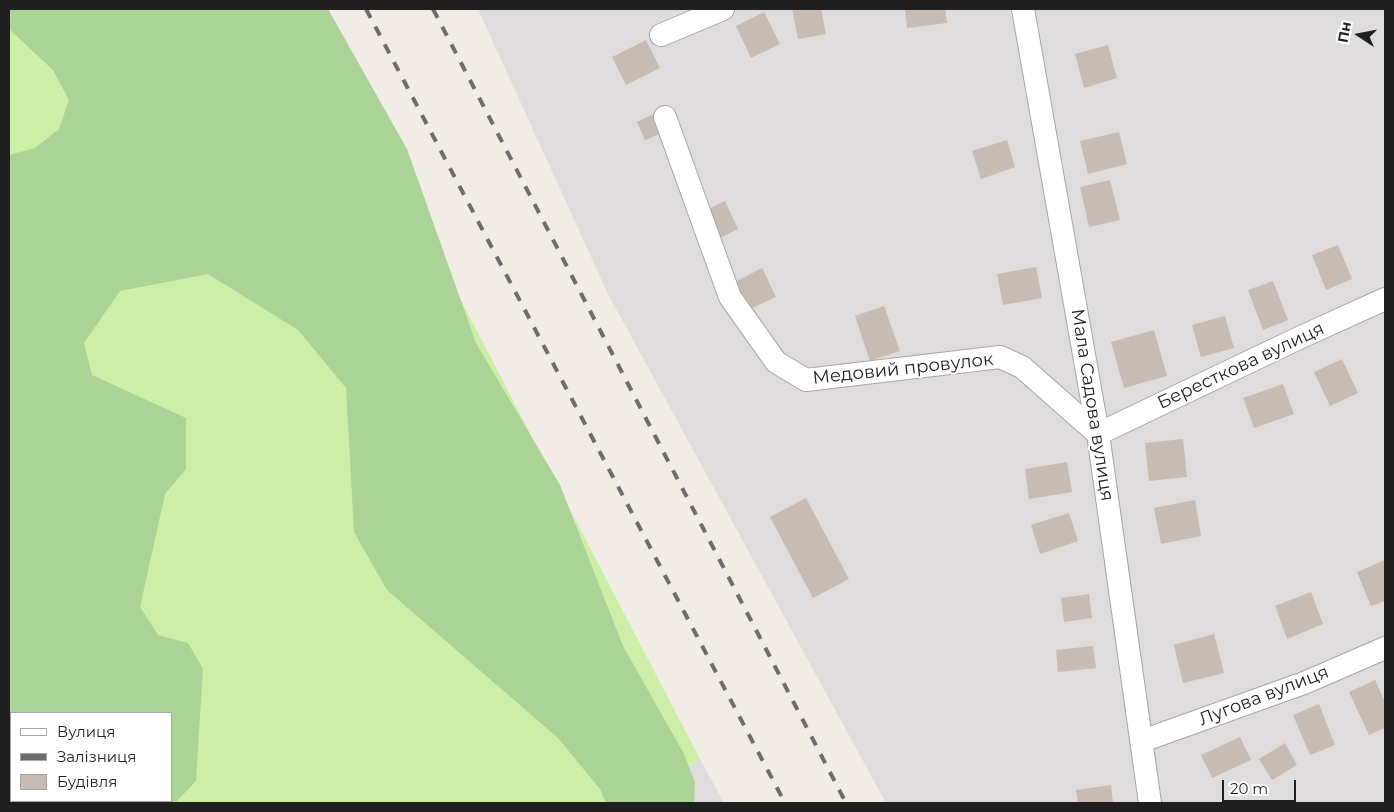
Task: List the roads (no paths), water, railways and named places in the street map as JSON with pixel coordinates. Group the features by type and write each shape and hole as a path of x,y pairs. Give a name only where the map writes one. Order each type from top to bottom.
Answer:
{"street":[{"path":"661,35 723,9"},
{"name":"Мала Садова вулиця","path":"1023,9 1098,434 1150,803"},
{"name":"Медовий провулок","path":"665,117 730,297 776,362 806,380 1000,357 1022,367 1098,434"},
{"name":"Бересткова вулиця","path":"1098,434 1385,299"},
{"name":"Лугова вулиця","path":"1142,741 1304,683 1385,648"}],"railway":[{"path":"366,9 785,803"},
{"path":"433,9 846,803"}]}
